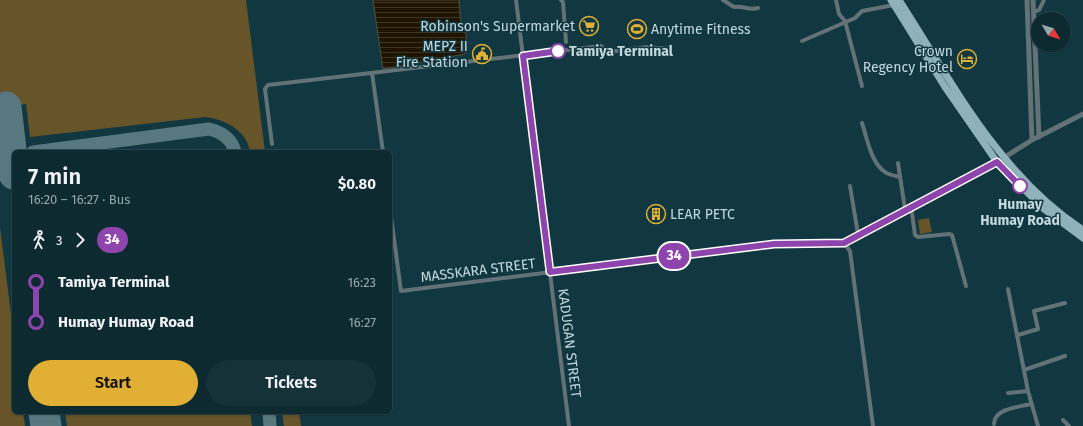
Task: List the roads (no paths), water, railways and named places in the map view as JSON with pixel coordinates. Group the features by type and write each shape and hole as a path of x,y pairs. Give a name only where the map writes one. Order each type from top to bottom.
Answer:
{"main road":[{"path":"894,2 904,14 1000,160 1044,209 1083,238"},
{"path":"1000,160 1055,211 1083,230"}],"street":[{"name":"KADUGAN STREET","path":"516,0 569,426"},
{"path":"561,0 563,2 566,42"},
{"path":"723,0 734,7 740,6 752,10 758,8"},
{"path":"836,0 839,14 845,22 862,86"},
{"path":"1027,0 1032,140"},
{"path":"1033,0 1034,12 1039,10 1044,0"},
{"path":"802,41 855,18 862,11 894,2"},
{"path":"272,144 265,89 268,85 601,46 607,52 647,47 669,49"},
{"path":"1036,52 1039,137"},
{"path":"1030,72 1037,72"},
{"path":"372,73 383,150"},
{"path":"873,426 850,251 844,243 858,234 1000,160 1032,140 1083,114"},
{"path":"862,123 873,156 880,167 890,174 900,177"},
{"path":"898,163 905,209"},
{"path":"850,186 858,234"},
{"path":"911,206 915,235 918,238 949,234 952,235 966,286"},
{"name":"MASSKARA STREET","path":"392,224 401,291 774,244 844,243"},
{"path":"1008,289 1028,391 1038,426"},
{"path":"1018,335 1038,329 1034,311 1065,303"},
{"path":"1024,370 1065,356"},
{"path":"1008,394 1028,391"},
{"path":"994,424 996,418 1001,412 1032,404"},
{"path":"1063,420 1069,426"}],"place":[{"name":"Robinson's Supermarket","path":"589,26"},
{"name":"Anytime Fitness","path":"637,29"},
{"name":"Tamiya Terminal","path":"558,51"},
{"name":"MEPZ II Fire Station","path":"482,54"},
{"name":"Crown Regency Hotel","path":"967,59"},
{"name":"Humay Humay Road","path":"1020,186"},
{"name":"LEAR PETC","path":"656,214"}]}
